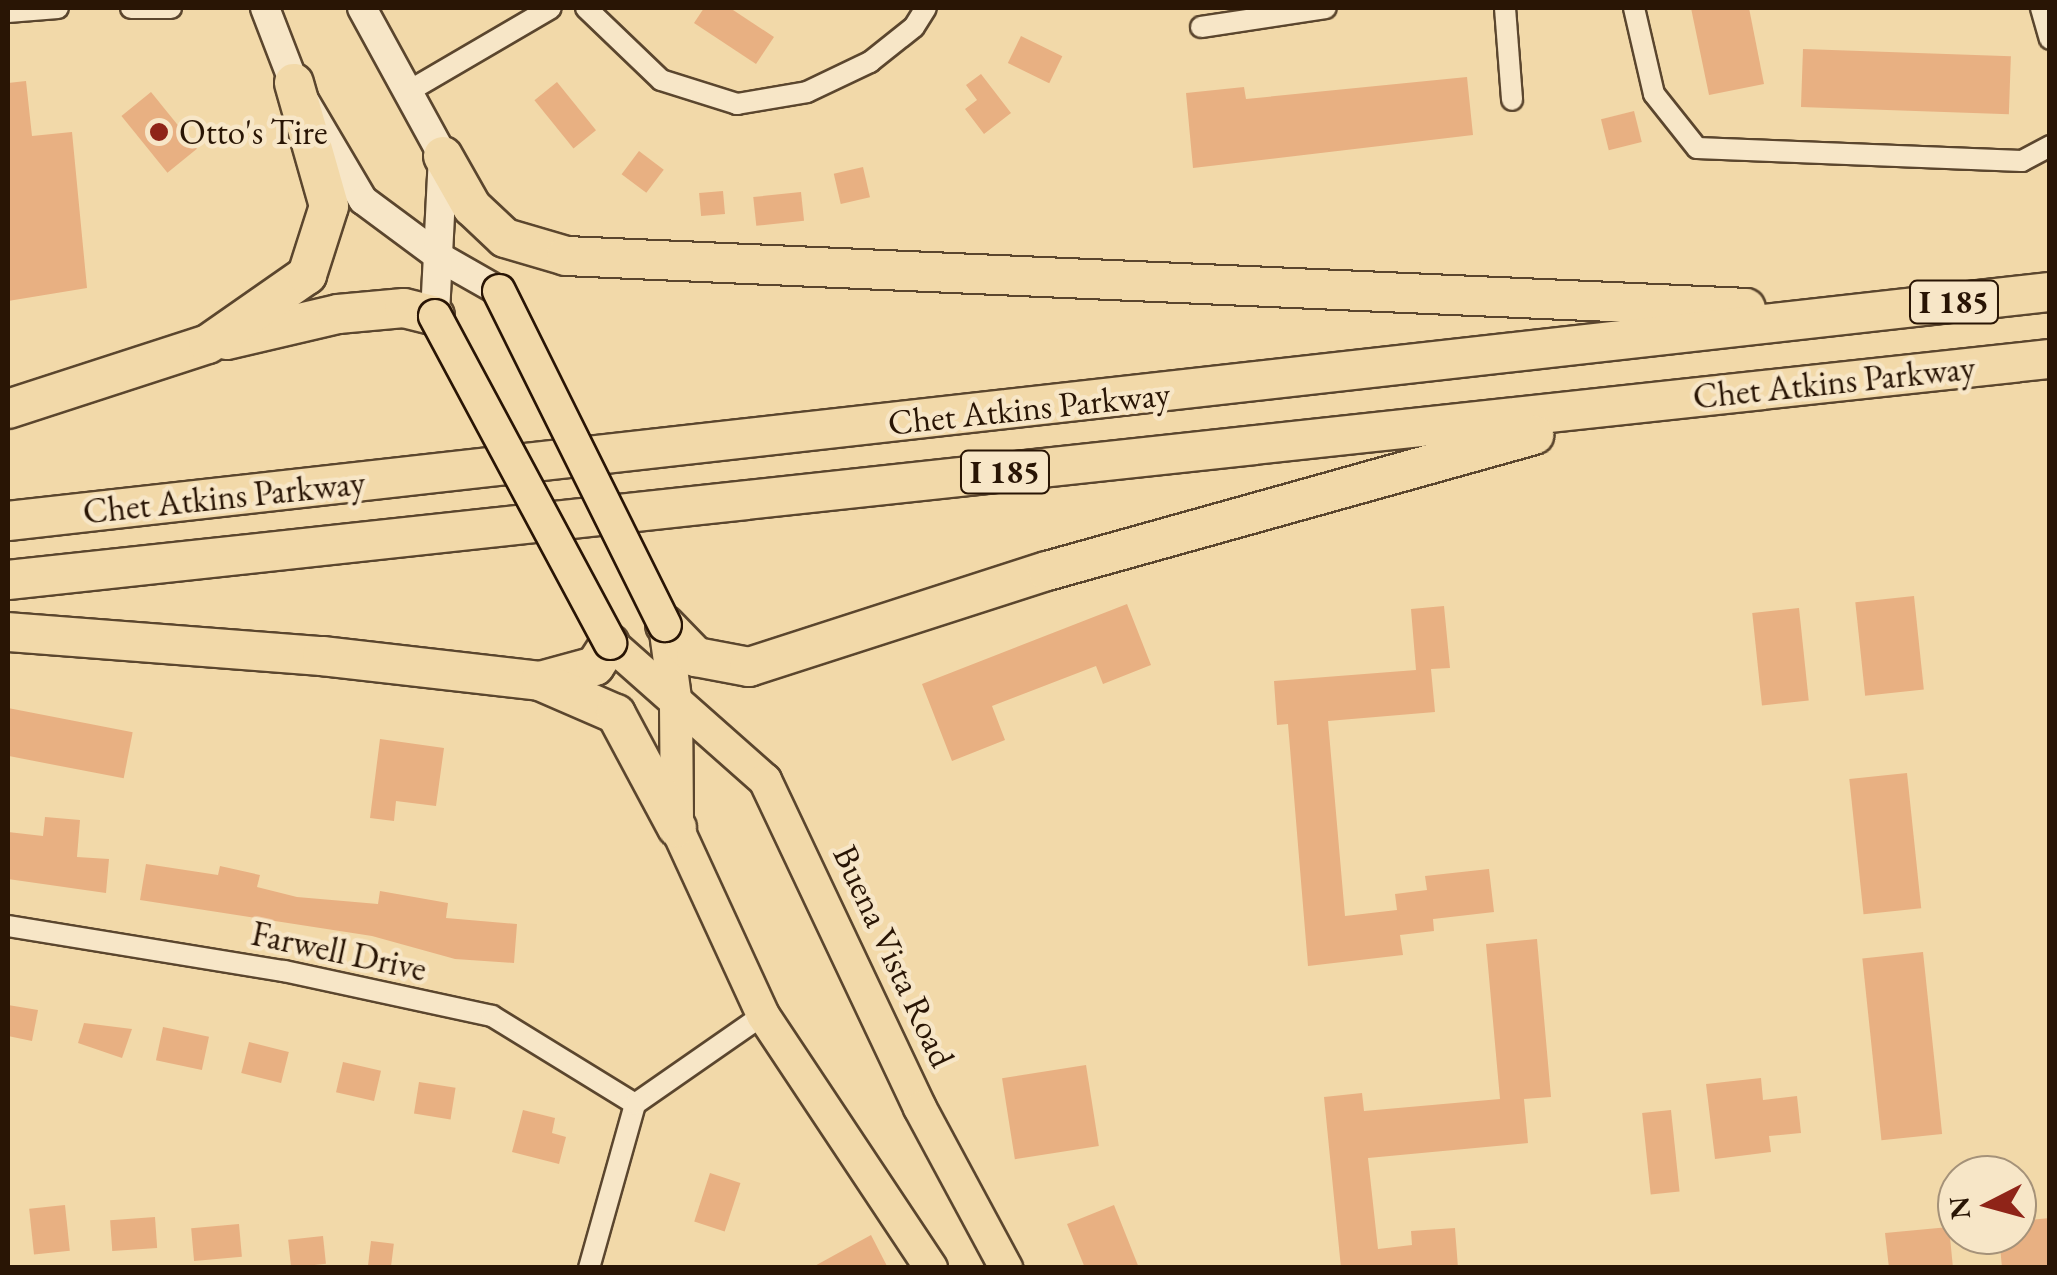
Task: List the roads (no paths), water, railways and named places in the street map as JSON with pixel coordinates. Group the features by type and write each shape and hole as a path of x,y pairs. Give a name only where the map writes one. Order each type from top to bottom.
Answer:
{"highway":[{"path":"208,344 307,274 321,244 328,206 294,83"},
{"path":"442,156 472,207 505,238 566,256 1858,312"},
{"name":"Chet Atkins Parkway","path":"8,521 2050,292"},
{"path":"8,409 208,344 338,314 404,308 434,316"},
{"name":"Chet Atkins Parkway","path":"8,580 2050,359"},
{"path":"664,625 696,657 749,666 1048,571 1512,438 1910,373"},
{"path":"8,632 322,656 540,682 616,714 677,828"},
{"path":"540,682 595,666 610,644"}],"main road":[{"path":"264,8 294,83 363,200 441,258 499,291 664,625 676,705 677,828 764,1016 931,1268"},
{"path":"362,8 442,156 441,258 434,316"},
{"name":"Buena Vista Road","path":"434,316 610,644 764,780 920,1108 1006,1268"}],"street":[{"path":"8,12 58,8"},
{"path":"131,8 171,8"},
{"path":"409,90 551,8"},
{"path":"586,8 660,80 736,104 807,92 870,62 914,28 926,8"},
{"path":"1201,27 1326,8"},
{"path":"1505,8 1512,100"},
{"path":"1634,8 1654,94 1697,148 2022,161 2050,146"},
{"path":"2041,8 2050,38"},
{"name":"Farwell Drive","path":"8,926 284,971 492,1016 634,1104"},
{"path":"589,1268 634,1104 764,1016"}],"place":[{"name":"Otto's Tire","path":"159,132"}]}
